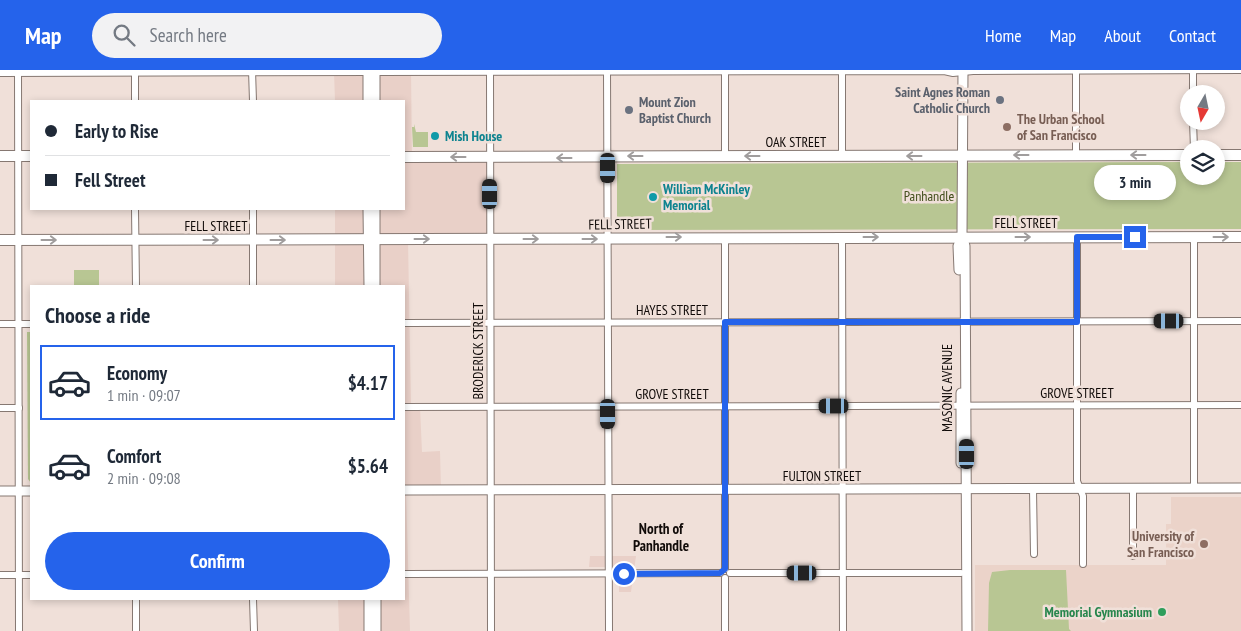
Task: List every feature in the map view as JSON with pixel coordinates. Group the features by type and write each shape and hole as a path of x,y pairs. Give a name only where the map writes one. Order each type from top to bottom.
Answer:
{"main road":[{"name":"MASONIC AVENUE","path":"963,70 962,236 965,246 963,322 967,631"},
{"path":"368,100 371,71"},
{"path":"371,71 375,100"},
{"name":"OAK STREET","path":"405,157 607,158 1180,155"},
{"path":"1225,155 1241,155"},
{"path":"0,156 30,156"},
{"path":"368,210 375,285"},
{"path":"369,285 375,210"},
{"name":"FELL STREET","path":"0,240 962,236 1241,237"},
{"name":"FULTON STREET","path":"405,490 1033,490 1241,488"},
{"name":"MASONIC AVENUE","path":"961,631 964,489"},
{"path":"0,491 30,491"},
{"path":"369,600 369,631"},
{"path":"376,600 376,631"}],"street":[{"path":"0,73 18,71 842,70 944,71 951,73 963,70 1241,70"},
{"path":"842,70 842,156"},
{"path":"1076,70 1076,155"},
{"path":"1193,70 1193,85"},
{"path":"18,71 19,631"},
{"path":"135,71 135,100"},
{"path":"252,71 252,100"},
{"name":"BRODERICK STREET","path":"490,71 491,631"},
{"path":"607,71 609,631"},
{"path":"725,71 725,156"},
{"path":"135,210 136,285"},
{"path":"253,210 253,285"},
{"path":"725,237 725,631"},
{"path":"842,237 843,631"},
{"path":"1077,237 1077,482 1083,496 1083,564"},
{"path":"1194,237 1194,489"},
{"name":"HAYES STREET","path":"405,323 1241,321"},
{"path":"0,324 30,324"},
{"name":"GROVE STREET","path":"405,407 1241,405"},
{"path":"0,408 19,408"},
{"path":"1133,489 1133,556"},
{"path":"1033,490 1034,554"},
{"path":"405,574 961,573"},
{"path":"0,575 30,575"},
{"path":"136,600 136,631"},
{"path":"254,600 254,631"}],"shaded area":[{"path":"411,70 412,157 490,157 491,239 408,240 411,406 420,407 422,452 440,451 441,490 406,491 410,631 339,631 338,600 405,600 405,285 335,285 335,210 405,210 405,100 335,100 334,72"},
{"name":"University of San Francisco","path":"1171,497 1241,497 1241,631 975,631 975,565 1166,565 1166,524 1171,524"},
{"path":"590,556 636,556 631,592 619,592 619,567 589,567"}],"green space":[{"path":"414,124 416,132 428,132 428,147 413,147 412,127 414,127"},
{"name":"Panhandle","path":"1180,162 1180,185 1225,185 1225,162 1241,162 1241,229 617,230 617,164"},
{"path":"74,270 99,270 99,285 74,285"},
{"path":"27,332 30,332 30,482 28,479"},
{"path":"1010,570 1066,570 1069,629 1071,631 988,631 989,583 992,572"}],"place":[{"name":"Saint Agnes Roman Catholic Church","path":"1000,100"},
{"name":"Mount Zion Baptist Church","path":"629,110"},
{"name":"The Urban School of San Francisco","path":"1007,127"},
{"name":"Mish House","path":"435,136"},
{"name":"William McKinley Memorial","path":"653,197"},
{"name":"University of San Francisco","path":"1204,544"},
{"name":"Memorial Gymnasium","path":"1162,612"}],"district":[{"name":"North of Panhandle","path":"661,538"}],"route":[{"path":"624,574 720,573 725,569 725,322 1077,322 1077,237 1135,237"}]}
